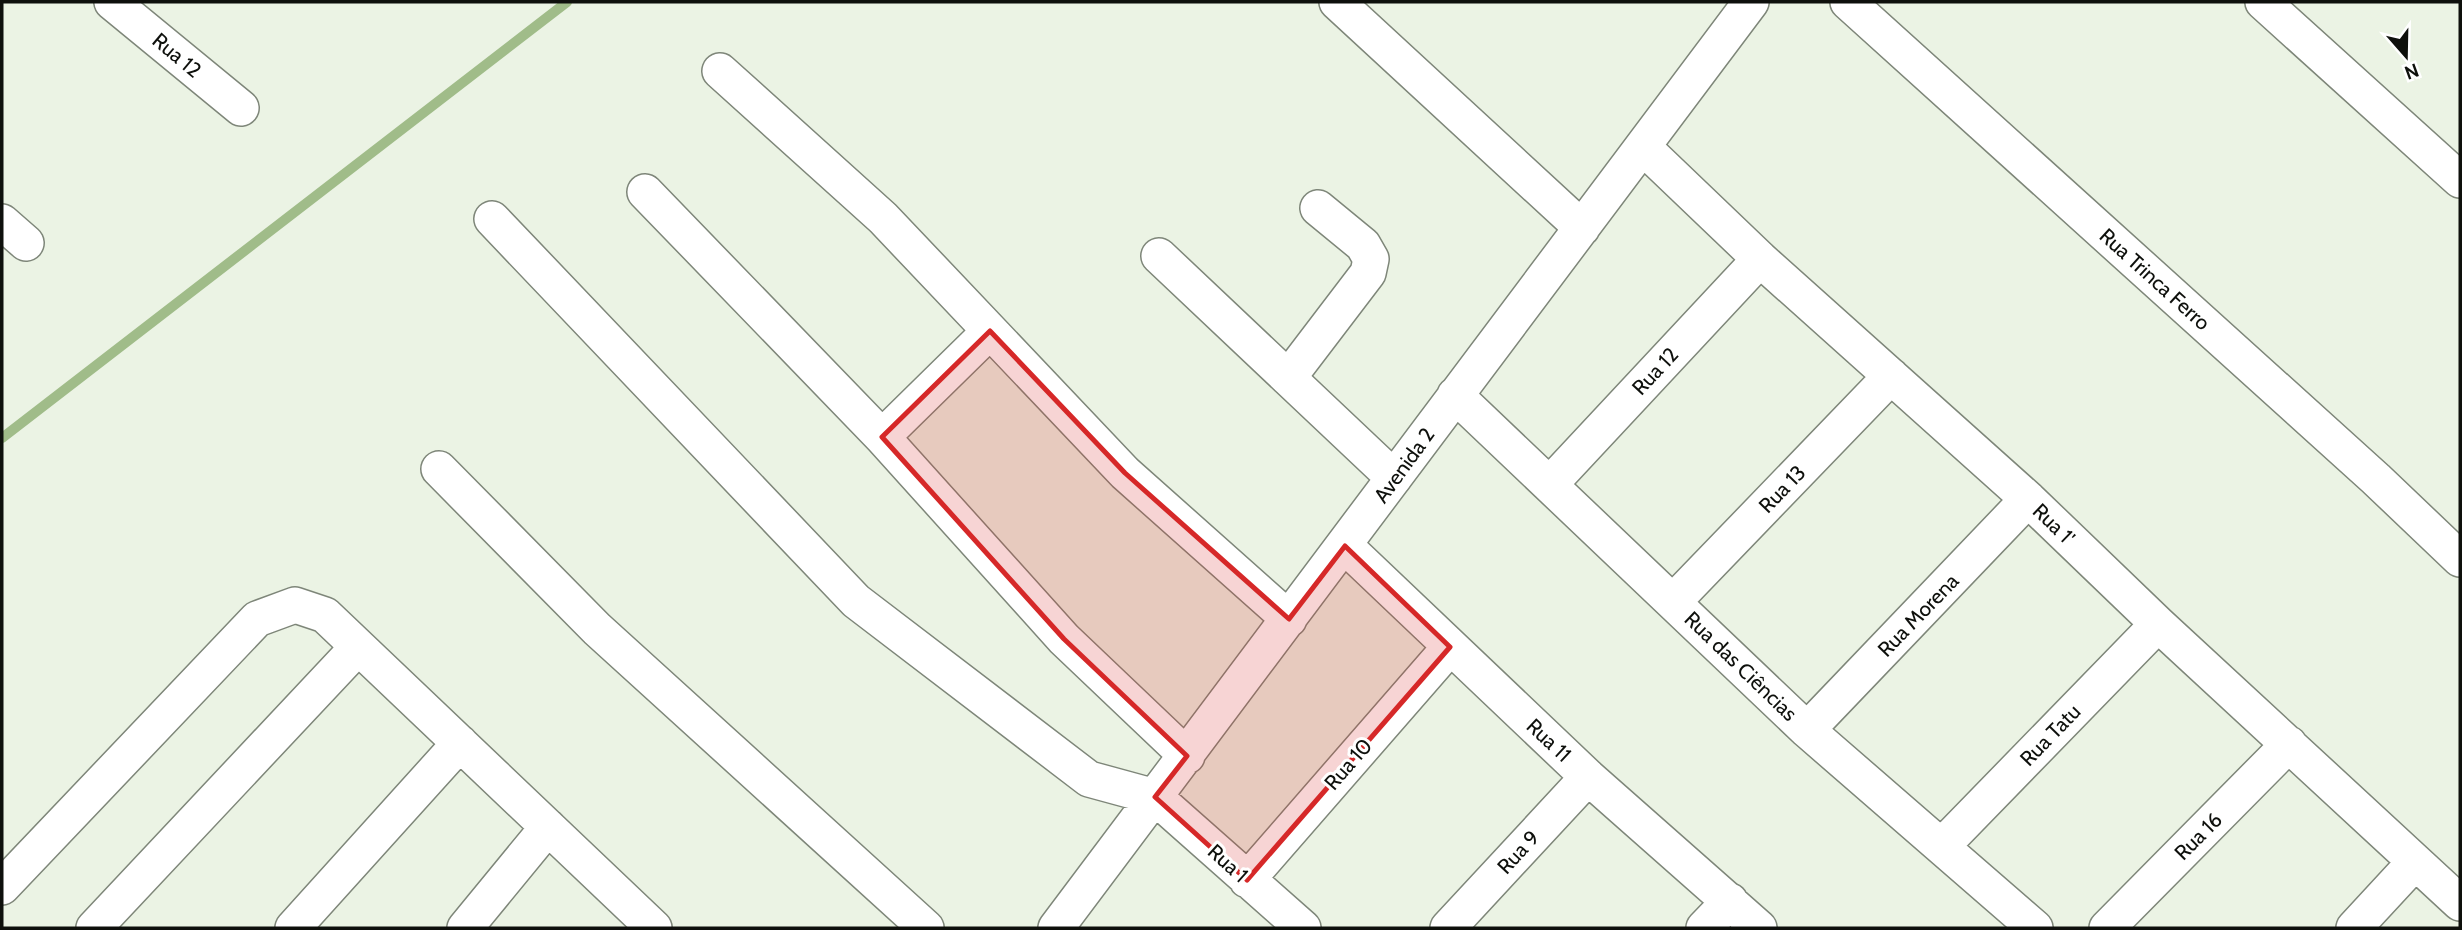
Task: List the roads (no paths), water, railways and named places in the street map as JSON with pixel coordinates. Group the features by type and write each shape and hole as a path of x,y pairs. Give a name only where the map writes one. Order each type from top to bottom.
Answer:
{"street":[{"name":"Rua 12","path":"112,2 241,108"},
{"path":"1337,2 1582,228"},
{"name":"Avenida 2","path":"1056,928 1751,2"},
{"name":"Rua Trinca Ferro","path":"1848,2 2366,470 2460,559"},
{"path":"2263,2 2460,180"},
{"path":"720,71 883,218 1125,473 1289,619"},
{"name":"Rua 1'","path":"1644,148 1760,259 2028,499 2158,624 2460,903"},
{"path":"645,192 882,437 1064,639 1187,756"},
{"path":"1288,378 1368,273 1371,259 1363,245 1318,208"},
{"path":"492,219 856,601 1089,779 1155,797"},
{"path":"1159,256 1394,478"},
{"name":"Rua 12","path":"1550,484 1760,259"},
{"path":"882,437 990,331"},
{"name":"Rua 13","path":"1673,602 1891,376"},
{"name":"Rua das Ciências","path":"1455,395 1807,730 2035,928"},
{"path":"439,469 597,629 926,928"},
{"name":"Rua Morena","path":"1807,730 2028,499"},
{"name":"Rua 11","path":"1345,546 1588,777 1759,928"},
{"path":"2,887 257,619 295,605 325,615 548,827 646,925"},
{"name":"Rua Tatu","path":"1942,846 2158,624"},
{"path":"94,928 358,647"},
{"name":"Rua 10","path":"1247,880 1450,647"},
{"path":"293,928 460,743"},
{"name":"Rua 16","path":"2106,928 2289,744"},
{"name":"Rua 9","path":"1448,928 1588,777"},
{"name":"Rua 1","path":"1155,797 1303,928"},
{"path":"465,928 548,827"},
{"path":"2354,928 2415,862"},
{"path":"1704,928 1730,901"}],"waterway":[{"path":"2,438 567,2"}]}
